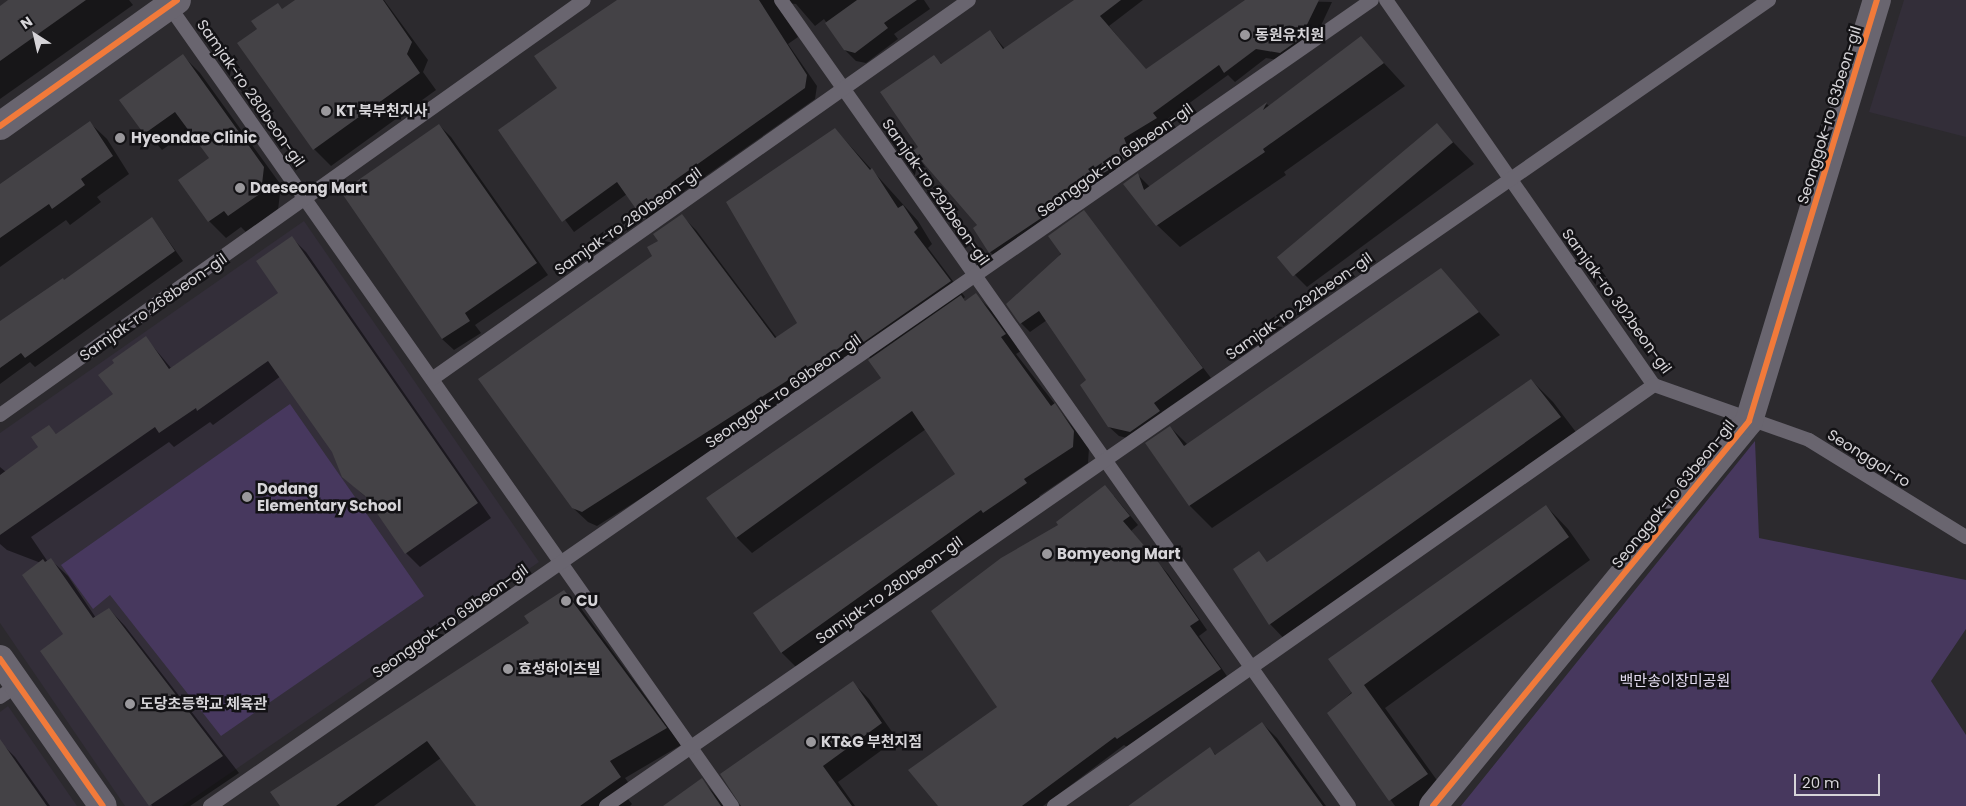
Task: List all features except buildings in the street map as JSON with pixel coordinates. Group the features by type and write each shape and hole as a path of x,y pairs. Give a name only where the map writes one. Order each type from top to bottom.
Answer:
{"street":[{"name":"Seonggok-ro 63beon-gil","path":"1433,806 1749,421 1877,0"},
{"path":"0,126 171,2"},
{"path":"0,659 9,691 103,806"}],"lane":[{"path":"305,199 584,0"},
{"name":"Samjak-ro 292beon-gil","path":"781,0 1349,806"},
{"path":"843,89 969,0"},
{"name":"Seonggok-ro 69beon-gil","path":"210,806 976,277 1372,0"},
{"name":"Samjak-ro 302beon-gil","path":"1386,0 1654,385 1749,421"},
{"path":"1510,180 1769,0"},
{"name":"Samjak-ro 280beon-gil","path":"171,2 305,199 732,806"},
{"name":"Samjak-ro 280beon-gil","path":"432,379 843,89"},
{"name":"Samjak-ro 292beon-gil","path":"1105,460 1510,180"},
{"name":"Samjak-ro 268beon-gil","path":"0,415 305,199"},
{"path":"1054,806 1654,385"},
{"name":"Seonggol-ro","path":"1749,421 1809,440 1966,537"},
{"name":"Samjak-ro 280beon-gil","path":"691,748 1105,460"},
{"path":"606,806 691,748"}],"shaded area":[{"path":"1904,0 1966,0 1966,137 1869,112"},
{"name":"Dodang Elementary School","path":"304,221 539,562 182,806 125,806 0,623 0,433"},
{"path":"8,706 77,806 0,806 0,712"}],"green space":[{"path":"290,404 424,596 221,736 110,595 93,609 61,565"},
{"name":"백만송이장미공원","path":"1755,441 1759,538 1966,580 1966,629 1931,681 1966,735 1966,806 1461,806"}],"cycle path":[{"path":"0,126 177,0"},
{"path":"1433,806 1749,421 1877,0"},
{"path":"0,659 103,806"}],"place":[{"name":"동원유치원","path":"1245,35"},
{"name":"KT 북부천지사","path":"326,111"},
{"name":"Hyeondae Clinic","path":"120,138"},
{"name":"Daeseong Mart","path":"240,188"},
{"name":"Dodang Elementary School","path":"247,497"},
{"name":"Bomyeong Mart","path":"1047,554"},
{"name":"CU","path":"566,601"},
{"name":"효성하이츠빌","path":"508,669"},
{"name":"도당초등학교 체육관","path":"130,704"},
{"name":"KT&G 부천지점","path":"811,742"}]}
